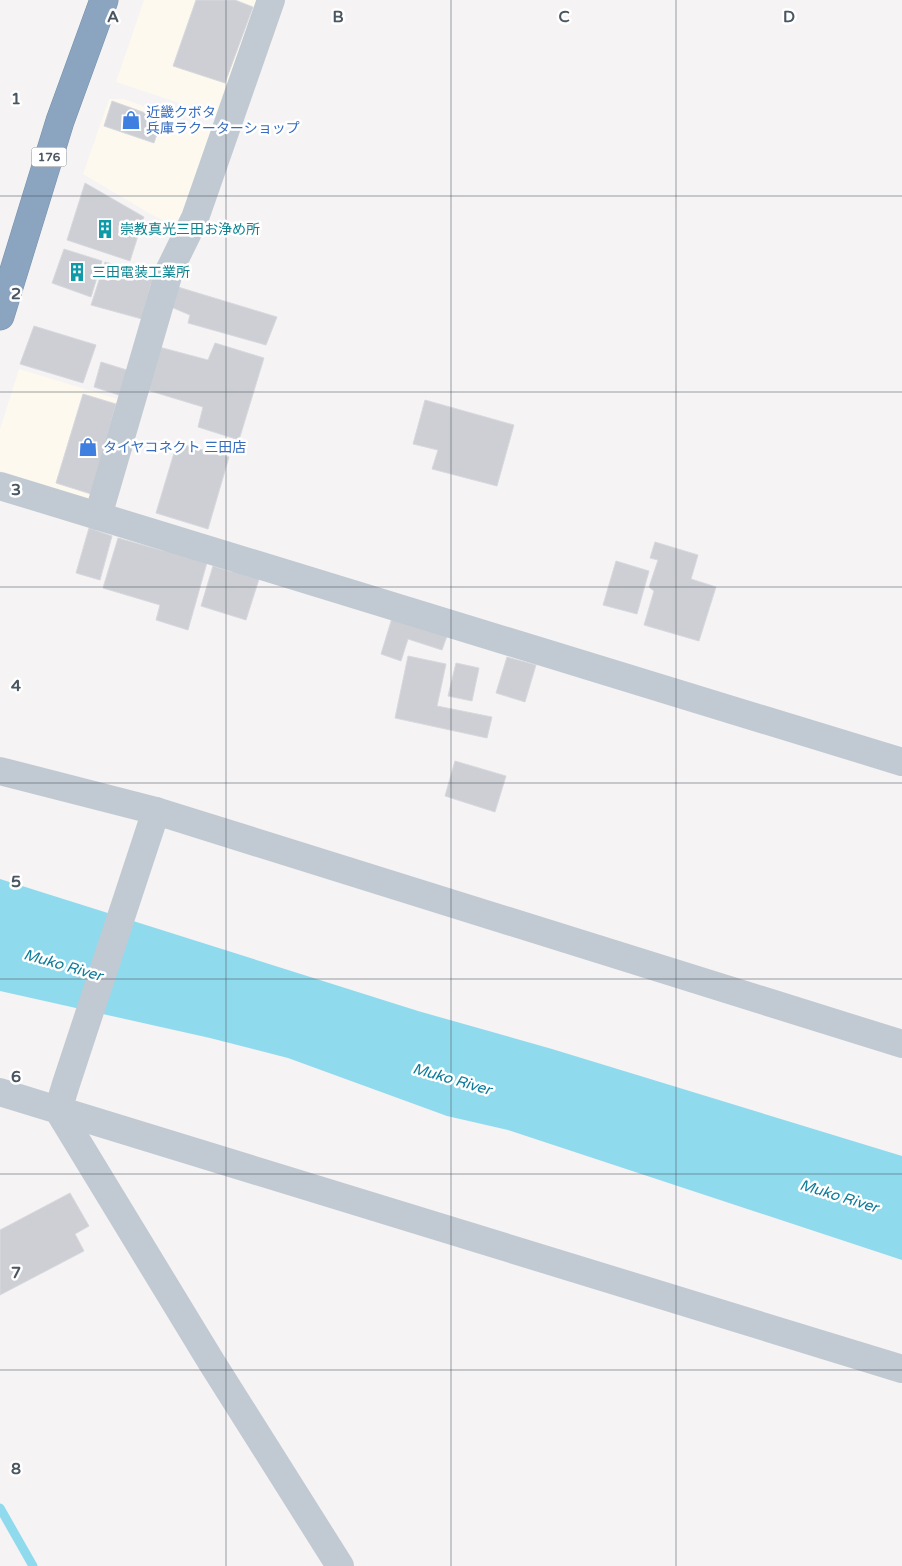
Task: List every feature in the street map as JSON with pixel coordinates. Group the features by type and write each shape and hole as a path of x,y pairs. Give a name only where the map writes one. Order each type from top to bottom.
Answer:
{"highway":[{"name":"176","path":"0,316 60,121 104,0"}],"street":[{"path":"98,516 170,269 195,218 271,0"},
{"path":"0,486 902,762"},
{"path":"0,771 152,822 902,1044"},
{"path":"152,822 58,1110 212,1362 340,1566"},
{"path":"0,1092 902,1369"}],"shaded area":[{"path":"144,0 260,0 218,116 116,82"},
{"path":"109,99 124,99 214,132 181,229 152,215 83,174"},
{"path":"19,369 121,400 89,501 0,471 0,429"}],"water":[{"name":"Muko River","path":"0,879 418,1011 552,1049 902,1156 902,1260 508,1130 447,1116 288,1058 210,1038 0,991"}],"building":[{"path":"196,0 235,0 253,7 225,83 173,66"},
{"path":"112,101 162,119 154,143 104,126"},
{"name":"崇教真光三田お浄め所","path":"85,183 144,217 130,261 67,240"},
{"name":"三田電装工業所","path":"64,249 102,261 91,297 52,283"},
{"path":"105,262 157,277 154,285 151,284 142,319 91,305"},
{"path":"178,287 277,317 266,345 188,323 190,315 171,307"},
{"path":"34,326 96,345 83,383 20,364"},
{"path":"215,343 264,358 239,440 198,427 203,407 147,390 159,347 208,360"},
{"path":"101,362 130,371 122,396 94,387"},
{"path":"83,394 116,404 91,494 56,483"},
{"path":"425,400 514,425 497,486 432,469 438,450 413,444"},
{"path":"177,443 229,457 208,529 156,513"},
{"path":"89,528 112,536 100,580 76,573"},
{"path":"118,538 164,551 167,545 208,559 188,630 156,620 160,605 103,588"},
{"path":"655,542 698,555 691,579 716,587 699,641 644,625 654,591 649,587 658,560 650,558"},
{"path":"616,561 649,571 637,614 603,605"},
{"path":"213,566 232,572 233,568 260,576 246,620 201,606"},
{"path":"392,618 447,636 442,650 408,639 401,661 381,654"},
{"path":"408,656 446,664 437,706 492,717 487,738 395,718"},
{"path":"507,657 536,665 525,702 496,693"},
{"path":"456,663 479,668 472,701 448,696"},
{"path":"455,761 506,776 495,812 445,796"},
{"path":"70,1193 89,1226 75,1234 84,1251 0,1295 0,1230"}],"waterway":[{"path":"0,1508 33,1566"}],"place":[{"name":"近畿クボタ 兵庫ラクーターショップ","path":"131,120"},
{"name":"崇教真光三田お浄め所","path":"105,229"},
{"name":"三田電装工業所","path":"77,272"},
{"name":"タイヤコネクト 三田店","path":"88,447"}]}
